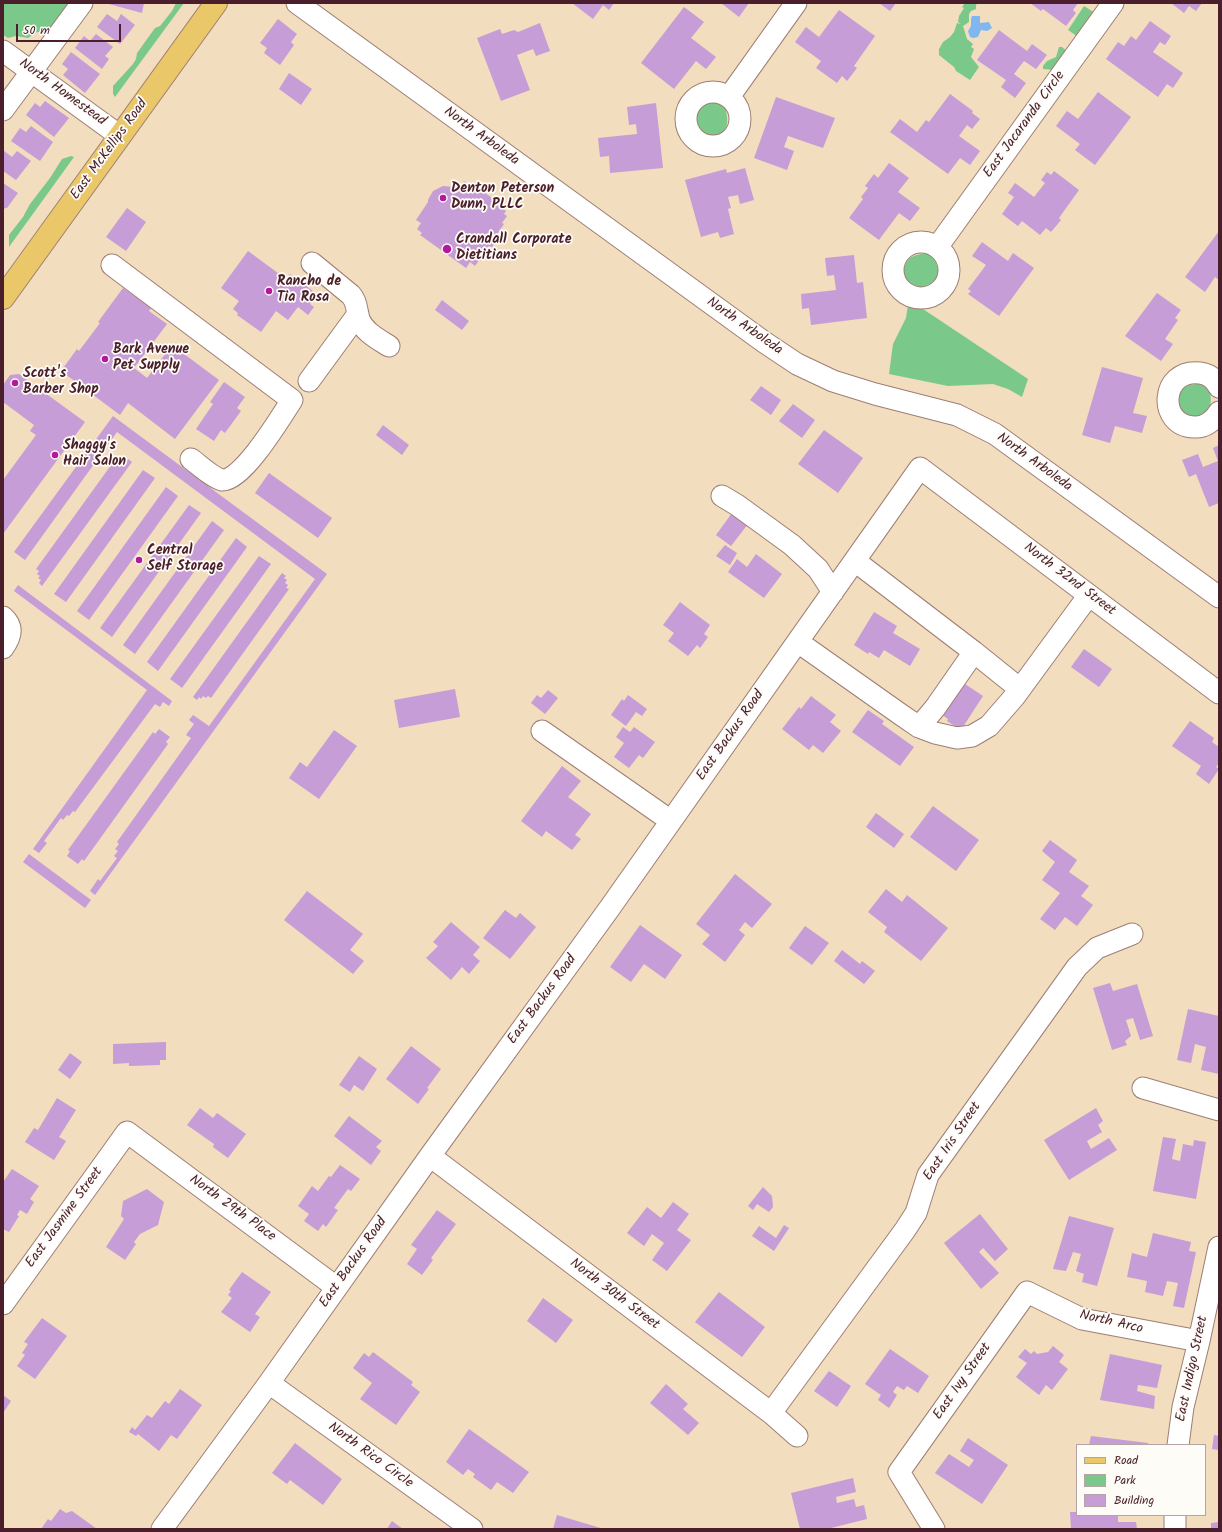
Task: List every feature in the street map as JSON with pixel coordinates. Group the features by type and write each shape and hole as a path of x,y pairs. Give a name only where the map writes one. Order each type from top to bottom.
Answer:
{"main road":[{"name":"East McKellips Road","path":"3,298 216,3"}],"street":[{"path":"3,110 82,3"},
{"name":"North Arboleda","path":"297,3 797,364 840,383 875,394 957,415 995,434 1219,597"},
{"path":"729,97 796,3"},
{"name":"East Jacaranda Circle","path":"938,246 1113,3"},
{"name":"North Homestead","path":"3,51 120,136"},
{"path":"312,263 351,295 355,300 358,314 366,330 389,346"},
{"path":"112,265 292,400 248,464 232,478 224,480 217,479 191,459"},
{"path":"309,381 358,314"},
{"path":"1216,376 1194,372 1184,374 1176,379 1170,386 1167,396 1171,414 1186,426 1203,426 1211,422 1219,412"},
{"name":"East Backus Road","path":"162,1529 269,1383 336,1287 609,908 920,468"},
{"name":"North 32nd Street","path":"920,468 1219,693"},
{"path":"722,496 737,504 797,550 818,569 832,592"},
{"path":"855,561 1020,689"},
{"path":"798,642 919,727 957,738 972,736 989,726 1020,689 1089,595"},
{"path":"3,617 8,623 11,632 10,637 3,648"},
{"path":"919,727 974,652"},
{"path":"542,731 671,821"},
{"name":"East Iris Street","path":"771,1413 905,1230 916,1213 928,1175 1077,967 1097,948 1132,934"},
{"path":"1143,1088 1219,1110"},
{"name":"North 29th Place","path":"127,1132 336,1287"},
{"name":"East Jasmine Street","path":"3,1304 127,1132"},
{"name":"North 30th Street","path":"430,1156 771,1413 797,1436"},
{"name":"East Indigo Street","path":"1178,1444 1183,1407 1219,1247"},
{"name":"North Arco","path":"1027,1292 1082,1319 1199,1341"},
{"name":"East Ivy Street","path":"934,1529 899,1472 1027,1292"},
{"name":"North Rico Circle","path":"269,1383 472,1529"},
{"path":"1175,1516 1175,1529"}],"green space":[{"path":"3,3 70,3 48,33 37,32 28,38 16,36 8,38 3,35"},
{"path":"176,3 184,3 115,97 113,94 113,86 133,64 137,53 155,28 160,26 172,11"},
{"path":"965,3 978,3 976,5 976,9 971,11 969,14 969,22 963,26 967,39 973,44 971,47 974,49 971,57 979,67 970,80 956,71 954,67 939,55 939,49 943,42 954,32 957,23 961,24 958,22 959,16"},
{"path":"1084,6 1095,13 1078,37 1068,30"},
{"path":"1059,47 1062,47 1068,52 1054,70 1043,69 1043,66 1047,61 1056,57"},
{"path":"710,103 724,103 727,116 726,128 720,135 713,138 700,134 694,122 694,115 697,109"},
{"path":"71,156 74,157 9,247 9,235 23,217 30,204 50,178 62,159"},
{"path":"932,253 934,255 938,270 937,278 933,284 927,288 920,288 913,287 907,283 904,277 904,268 908,260 911,257"},
{"path":"908,305 920,307 1028,379 1022,397 1008,389 993,384 948,386 889,374 893,344 906,318"},
{"path":"1205,383 1209,390 1211,399 1211,404 1207,412 1203,416 1192,419 1180,412 1178,395 1181,391 1189,385"}],"water":[{"path":"972,16 980,16 980,23 989,22 992,28 987,31 981,30 978,37 970,37 968,31 971,26"}],"building":[{"path":"109,3 144,3 142,13"},
{"path":"572,3 614,3 609,10 603,5 593,19"},
{"path":"721,3 749,3 739,17"},
{"path":"879,3 896,3 890,11"},
{"path":"1030,3 1078,3 1073,10 1076,13 1066,26 1043,9 1041,11"},
{"path":"1171,3 1202,3 1196,11 1189,6 1184,13"},
{"path":"684,7 704,22 691,38 716,57 706,69 696,61 674,89 641,63"},
{"path":"839,10 875,36 854,66 857,68 847,81 842,76 837,83 816,68 821,61 795,42 806,27 819,37"},
{"path":"107,14 117,21 121,14 135,25 120,44 97,27"},
{"path":"278,19 297,34 291,42 294,45 280,65 264,53 267,48 260,43"},
{"path":"1150,21 1171,36 1165,45 1160,42 1153,52 1183,73 1173,88 1167,84 1158,97 1106,59 1118,42 1124,46 1131,36 1136,40"},
{"path":"540,23 550,51 536,56 533,49 517,55 530,90 501,101 477,38 500,29 502,34 514,30 518,32"},
{"path":"999,30 1027,51 1032,44 1047,55 1036,69 1024,61 1014,74 1026,83 1015,98 1001,87 1006,80 977,60"},
{"path":"96,34 113,47 105,56 109,59 102,69 75,48 84,36 90,41"},
{"path":"71,52 100,74 85,93 63,75 68,69 62,64"},
{"path":"289,73 312,89 301,105 279,89"},
{"path":"1098,92 1131,117 1095,165 1075,150 1080,144 1056,126 1067,111 1078,119"},
{"path":"950,94 973,111 972,113 980,119 972,129 967,125 959,136 980,151 970,165 960,158 948,174 890,132 900,119 917,132 926,120 929,122"},
{"path":"776,97 835,118 823,148 788,136 784,147 794,151 787,170 754,158"},
{"path":"45,101 69,118 54,137 26,115 35,103 40,107"},
{"path":"656,103 663,168 610,173 609,156 600,157 598,138 637,134 636,124 629,125 627,107"},
{"path":"31,126 53,142 40,161 11,141 20,128 26,132"},
{"path":"3,150 12,157 17,151 31,161 16,180 3,171"},
{"path":"889,163 909,178 898,192 920,208 910,221 899,213 879,240 849,218 863,199 861,197 868,188 865,186 874,174 878,178"},
{"path":"745,168 754,200 740,204 738,195 728,197 731,208 728,209 734,234 720,238 718,232 701,237 685,180 726,169 727,173"},
{"path":"1054,171 1079,190 1059,218 1061,220 1051,232 1046,228 1040,235 1022,221 1018,226 1002,214 1014,197 1008,193 1015,183 1034,197 1045,183 1041,180 1047,172 1051,175"},
{"path":"464,181 470,185 471,183 502,205 501,207 506,211 504,214 507,216 502,223 504,224 496,236 499,238 492,247 489,246 475,266 470,262 466,268 420,235 422,233 417,229 421,223 416,220 428,202 433,191 443,186 458,189"},
{"path":"3,183 18,193 3,211"},
{"path":"127,208 146,222 126,251 106,237"},
{"path":"1219,231 1219,280 1215,277 1205,292 1185,277"},
{"path":"982,242 1008,261 1013,253 1034,268 999,316 968,294 971,291 968,289 986,265 972,256"},
{"name":"Rancho de Tia Rosa","path":"248,251 286,279 290,274 317,294 310,304 314,307 308,315 298,307 288,320 276,311 261,332 237,315 238,313 233,309 239,301 221,288"},
{"path":"854,255 857,283 863,282 867,318 811,325 809,308 802,309 801,294 836,290 834,275 827,276 825,258"},
{"name":"Bark Avenue Pet Supply","path":"123,288 151,308 149,311 167,324 134,368 147,378 172,345 219,380 175,439 128,403 120,415 61,371 77,349 79,351 100,323 98,322"},
{"path":"1157,293 1181,310 1175,318 1178,320 1165,339 1173,344 1161,361 1125,336"},
{"path":"442,300 469,321 462,330 435,310"},
{"path":"1102,367 1143,378 1133,413 1147,416 1142,433 1115,426 1110,443 1082,435"},
{"path":"19,374 85,422 3,534 3,480 36,435 30,431 34,425 3,402 3,385 10,375"},
{"path":"224,382 245,397 237,408 241,411 225,433 221,430 214,441 196,429 213,404 210,402"},
{"path":"761,386 781,400 771,415 750,400"},
{"path":"793,404 815,420 802,438 779,421"},
{"path":"113,416 327,574 95,895 90,891 98,879 100,881 117,858 114,856 118,851 115,849 119,844 117,842 191,738 186,735 194,724 189,720 193,715 209,726 315,579 117,432 25,560 14,552"},
{"path":"383,425 409,445 402,455 376,435"},
{"path":"824,430 863,458 838,493 798,464"},
{"path":"1219,445 1219,503 1209,507 1196,474 1189,477 1182,460 1198,454 1203,467 1218,461 1213,448"},
{"path":"128,459 132,462 42,586 39,583 41,580 38,578 40,576 37,574 39,571 36,569 114,461 117,463 119,460 122,462 124,460 126,462"},
{"path":"143,470 155,478 66,602 54,594"},
{"path":"269,473 332,518 318,538 255,493"},
{"path":"166,487 178,496 89,620 77,611"},
{"path":"189,505 201,513 112,637 100,628"},
{"path":"732,513 748,524 731,546 716,535"},
{"path":"212,521 224,530 135,654 123,645"},
{"path":"236,538 247,547 158,671 147,662"},
{"path":"725,545 737,553 730,565 716,556"},
{"path":"756,554 782,574 764,598 728,572 737,559 747,567"},
{"path":"259,556 271,564 182,688 170,679"},
{"path":"282,573 286,576 284,578 287,580 285,583 288,585 286,588 289,589 211,698 208,696 206,698 203,696 201,699 199,697 197,700 193,697"},
{"path":"18,585 172,701 169,706 163,702 160,707 155,704 75,812 73,811 69,816 67,815 63,820 61,818 44,841 47,843 39,853 33,849 147,690 14,591"},
{"path":"680,602 710,625 704,634 708,637 700,648 697,645 688,656 668,641 674,633 663,625"},
{"path":"874,612 897,626 893,633 920,649 910,666 884,650 879,658 869,652 868,654 854,645"},
{"path":"1084,649 1112,669 1099,687 1071,667"},
{"path":"962,682 983,696 961,730 947,721 948,719 941,714"},
{"path":"455,689 460,717 399,728 394,700"},
{"path":"548,690 558,698 545,714 531,703 537,695 541,698"},
{"path":"628,695 647,709 642,716 636,712 626,726 611,715 622,699 624,701"},
{"path":"811,696 836,715 830,722 841,731 823,753 813,745 809,750 782,729 799,707 801,709"},
{"path":"868,710 884,721 882,724 914,747 900,766 852,732"},
{"path":"1190,721 1214,738 1212,742 1219,747 1219,763 1216,767 1219,769 1209,784 1196,774 1201,766 1172,746"},
{"path":"623,727 630,732 634,727 655,742 643,758 639,755 629,768 614,757 624,743 616,737"},
{"path":"159,729 170,737 166,742 168,744 84,861 82,859 78,864 67,856 70,851 68,850 153,732 155,734"},
{"path":"334,730 357,746 319,799 289,778 300,762 307,767"},
{"path":"562,766 581,781 568,797 591,814 575,835 581,839 572,850 546,831 542,837 521,821"},
{"path":"933,806 979,840 956,871 910,837"},
{"path":"876,813 904,834 894,848 866,827"},
{"path":"1050,840 1077,860 1069,872 1089,886 1081,896 1093,905 1077,926 1065,917 1055,930 1040,919 1060,893 1042,880 1055,862 1042,851"},
{"path":"29,854 91,900 85,908 23,862"},
{"path":"735,874 772,904 752,928 745,922 739,930 745,935 725,962 702,944 710,935 696,924"},
{"path":"886,889 902,902 907,895 948,928 921,961 884,932 887,927 868,912"},
{"path":"307,891 363,934 350,950 364,961 353,974 284,920"},
{"path":"505,910 516,918 520,913 536,927 510,959 483,938"},
{"path":"451,922 480,947 473,955 480,961 469,974 462,967 451,980 426,958 438,946 433,942"},
{"path":"640,925 682,955 665,979 644,964 631,982 610,967"},
{"path":"805,926 829,943 812,965 789,948"},
{"path":"842,950 860,964 862,961 875,971 864,984 834,961"},
{"path":"1110,983 1113,991 1137,984 1153,1036 1140,1040 1133,1018 1126,1020 1131,1036 1125,1041 1127,1045 1112,1050 1093,988"},
{"path":"1188,1009 1219,1016 1219,1074 1201,1070 1206,1047 1195,1044 1191,1063 1177,1060"},
{"path":"166,1042 166,1060 160,1060 160,1065 129,1066 129,1063 113,1064 113,1044"},
{"path":"411,1046 441,1069 427,1088 429,1089 418,1104 386,1079"},
{"path":"70,1053 82,1062 70,1079 58,1070"},
{"path":"359,1056 377,1069 363,1091 354,1085 350,1092 339,1085"},
{"path":"57,1098 76,1110 59,1137 66,1141 54,1160 25,1142 34,1128 38,1130"},
{"path":"200,1108 213,1118 217,1113 246,1134 228,1158 213,1147 214,1144 187,1125"},
{"path":"1096,1108 1103,1121 1098,1125 1102,1132 1087,1141 1091,1149 1109,1138 1117,1150 1069,1180 1044,1140"},
{"path":"349,1116 382,1141 376,1147 381,1151 371,1165 334,1136"},
{"path":"1163,1137 1176,1139 1172,1159 1180,1161 1183,1144 1193,1146 1194,1140 1206,1142 1196,1199 1153,1191"},
{"path":"340,1165 360,1179 351,1191 348,1189 334,1208 338,1210 326,1227 323,1224 318,1231 304,1221 309,1214 298,1206 312,1186 318,1191 329,1176 331,1177"},
{"path":"12,1169 39,1186 30,1199 34,1202 27,1214 20,1210 17,1215 19,1216 9,1232 3,1229 3,1182"},
{"path":"763,1187 772,1196 773,1207 769,1212 757,1204 753,1210 748,1206"},
{"path":"147,1189 164,1202 158,1225 140,1234 134,1242 136,1244 125,1260 106,1247 124,1219 121,1216 123,1201"},
{"path":"673,1202 689,1214 677,1230 691,1240 667,1271 652,1260 664,1243 652,1234 644,1246 627,1233 647,1207 661,1218"},
{"path":"437,1210 456,1224 431,1258 433,1260 422,1275 407,1264 417,1249 411,1245"},
{"path":"980,1214 1008,1249 995,1261 983,1248 979,1252 999,1273 981,1289 944,1243"},
{"path":"1069,1216 1114,1228 1097,1286 1082,1282 1084,1274 1076,1271 1081,1254 1073,1252 1066,1271 1053,1269"},
{"path":"784,1225 789,1228 774,1251 752,1236 759,1226 776,1238"},
{"path":"1153,1233 1191,1242 1189,1251 1196,1252 1184,1308 1173,1306 1178,1283 1167,1281 1163,1296 1145,1292 1147,1281 1127,1277 1132,1253 1147,1257"},
{"path":"242,1272 271,1292 255,1314 260,1317 250,1332 221,1312 232,1298 228,1295 231,1291 229,1290"},
{"path":"719,1292 765,1327 742,1357 695,1322"},
{"path":"543,1298 573,1320 556,1343 527,1321"},
{"path":"42,1318 67,1336 35,1379 17,1366 25,1355 22,1353 28,1344 24,1342"},
{"path":"1053,1346 1064,1355 1059,1362 1068,1369 1052,1390 1046,1385 1039,1395 1016,1377 1027,1363 1018,1357 1025,1349 1031,1354 1034,1351 1037,1354 1048,1352"},
{"path":"890,1349 929,1376 918,1393 907,1386 904,1390 897,1386 893,1392 897,1395 889,1408 878,1400 881,1395 865,1384"},
{"path":"373,1352 413,1382 411,1385 420,1392 396,1425 360,1399 372,1383 353,1368 364,1353 369,1357"},
{"path":"1110,1354 1162,1365 1157,1388 1138,1385 1137,1391 1155,1396 1154,1409 1100,1400"},
{"path":"829,1371 851,1386 837,1407 814,1391"},
{"path":"666,1384 688,1404 683,1409 699,1423 688,1435 650,1403"},
{"path":"180,1389 202,1405 177,1439 171,1435 159,1451 138,1434 136,1436 129,1432 132,1427 135,1430 147,1415 152,1418 165,1401 169,1404"},
{"path":"3,1395 11,1401 3,1413"},
{"path":"469,1429 529,1472 513,1493 497,1482 491,1490 473,1477 475,1474 468,1469 463,1475 446,1462"},
{"path":"1214,1435 1219,1436 1219,1450 1212,1449"},
{"path":"1091,1436 1148,1443 1148,1444 1089,1444"},
{"path":"968,1438 1008,1465 982,1504 935,1473 949,1454 969,1467 974,1460 960,1451"},
{"path":"295,1443 342,1479 323,1505 290,1480 287,1484 272,1473"},
{"path":"853,1478 856,1492 836,1497 837,1503 854,1499 856,1507 864,1505 867,1519 827,1529 800,1529 791,1493"},
{"path":"60,1509 66,1513 72,1511 97,1529 41,1529 48,1519 51,1521"},
{"path":"1070,1512 1076,1512 1076,1516 1118,1516 1118,1522 1136,1522 1137,1529 1071,1529"},
{"path":"557,1515 604,1529 553,1529"},
{"path":"392,1521 403,1529 387,1529"},
{"path":"1219,1522 1219,1528 1211,1529 1211,1523"}],"place":[{"name":"Denton Peterson Dunn, PLLC","path":"443,198"},
{"name":"Crandall Corporate Dietitians","path":"447,249"},
{"name":"Rancho de Tia Rosa","path":"269,291"},
{"name":"Bark Avenue Pet Supply","path":"105,359"},
{"name":"Scott's Barber Shop","path":"15,383"},
{"name":"Shaggy's Hair Salon","path":"55,455"},
{"name":"Central Self Storage","path":"139,560"}]}
